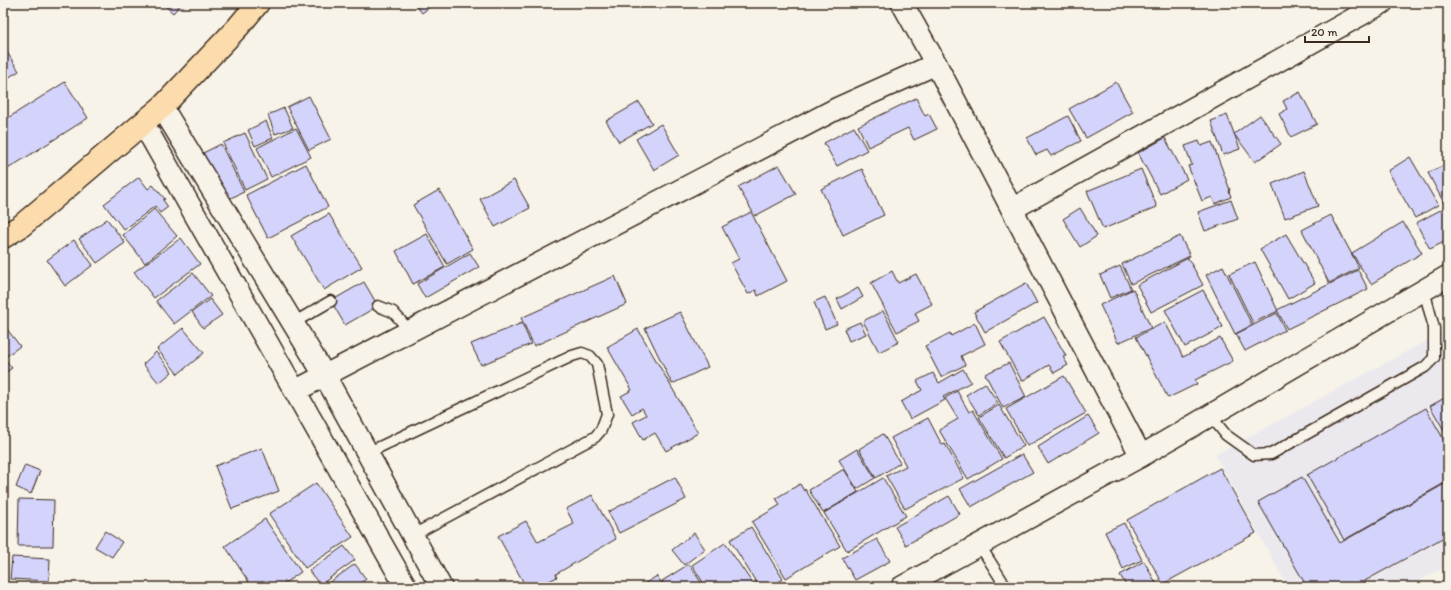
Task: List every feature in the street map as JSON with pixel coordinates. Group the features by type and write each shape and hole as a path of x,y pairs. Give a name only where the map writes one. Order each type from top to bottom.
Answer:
{"highway":[{"path":"3,237 22,226 162,106 238,27 258,3"}],"street":[{"path":"1012,209 1382,3"},
{"path":"910,6 936,64 1141,456"},
{"path":"295,391 838,108 936,64"},
{"path":"162,106 324,376 441,587"},
{"path":"143,123 406,587"},
{"path":"902,587 1141,456 1448,276"}],"lane":[{"path":"1210,415 1226,435 1254,455 1271,454 1425,367 1434,358 1434,328 1424,290"},
{"path":"293,323 331,301"},
{"path":"378,306 392,312 410,331"},
{"path":"367,453 572,356 582,353 590,356 597,364 607,414 601,430 595,437 413,535"},
{"path":"979,544 1006,587"}],"shaded area":[{"path":"1448,329 1448,565 1409,587 1288,587 1215,455"}],"building":[{"path":"162,3 182,3 173,13"},
{"path":"414,3 435,3 422,13"},
{"path":"3,46 19,71 3,81"},
{"path":"65,82 88,118 3,172 3,121"},
{"path":"1116,82 1133,112 1086,138 1069,109"},
{"path":"1300,92 1317,124 1291,137 1279,114 1287,109 1283,101"},
{"path":"309,96 331,139 309,150 287,107"},
{"path":"916,98 925,116 929,114 937,129 914,140 908,128 868,147 858,126"},
{"path":"639,102 652,123 619,142 606,121"},
{"path":"284,108 293,128 275,134 268,115"},
{"path":"1227,115 1240,149 1223,155 1211,121"},
{"path":"1260,115 1281,144 1255,162 1234,134"},
{"path":"1068,116 1081,141 1051,156 1047,150 1036,155 1027,138"},
{"path":"266,121 273,138 255,146 248,130"},
{"path":"661,124 679,155 654,170 636,139"},
{"path":"854,127 867,150 837,166 824,143"},
{"path":"296,128 311,157 271,177 257,148"},
{"path":"245,133 267,179 245,190 223,143"},
{"path":"1165,138 1187,179 1160,194 1138,153"},
{"path":"1199,141 1201,146 1212,142 1230,190 1231,197 1215,204 1212,197 1202,201 1188,166 1192,165 1185,146"},
{"path":"221,144 244,192 226,200 203,153"},
{"path":"1410,157 1438,205 1415,218 1388,171"},
{"path":"1448,163 1448,240 1430,249 1416,223 1446,207 1428,173"},
{"path":"306,164 328,207 268,238 246,195"},
{"path":"779,165 796,194 755,216 738,187"},
{"path":"862,169 884,215 843,235 821,189"},
{"path":"1141,169 1157,207 1103,229 1087,191"},
{"path":"1304,171 1318,206 1285,218 1272,184"},
{"path":"139,177 148,189 153,185 165,199 163,200 168,207 160,213 155,206 124,230 104,204"},
{"path":"514,180 530,208 495,227 480,199"},
{"path":"439,190 473,249 447,264 413,205"},
{"path":"1231,200 1238,219 1205,231 1198,212"},
{"path":"1080,208 1097,236 1080,247 1063,219"},
{"path":"154,209 177,236 145,263 123,235"},
{"path":"751,212 787,281 758,296 756,290 748,294 731,263 739,259 722,227"},
{"path":"329,214 362,267 324,290 291,236"},
{"path":"1331,215 1359,268 1329,283 1302,230"},
{"path":"107,219 125,243 97,263 79,239"},
{"path":"1403,222 1422,253 1371,284 1352,253"},
{"path":"427,234 445,267 413,284 396,251"},
{"path":"1286,234 1315,283 1288,299 1260,249"},
{"path":"1180,236 1190,256 1131,284 1122,264"},
{"path":"181,238 200,264 154,298 134,272"},
{"path":"74,240 93,265 65,286 47,260"},
{"path":"470,253 479,267 425,298 417,284"},
{"path":"1188,258 1203,285 1151,312 1137,285"},
{"path":"1255,262 1278,311 1253,323 1229,274"},
{"path":"1120,266 1131,289 1110,298 1100,275"},
{"path":"1223,266 1252,325 1235,334 1206,275"},
{"path":"1358,270 1368,289 1287,329 1277,310"},
{"path":"892,271 898,283 916,274 932,304 915,313 919,321 897,332 871,283"},
{"path":"193,273 211,296 174,324 156,301"},
{"path":"615,276 627,304 534,346 521,318"},
{"path":"364,282 378,306 345,325 331,301"},
{"path":"1026,283 1037,303 985,332 974,312"},
{"path":"858,288 863,297 842,309 837,299"},
{"path":"1133,289 1151,328 1118,343 1100,305"},
{"path":"1203,290 1223,327 1185,347 1165,310"},
{"path":"825,297 837,324 825,329 814,302"},
{"path":"210,299 222,315 203,328 192,312"},
{"path":"883,311 899,342 879,352 863,321"},
{"path":"680,312 708,367 672,384 645,328"},
{"path":"1277,313 1285,330 1245,351 1236,334"},
{"path":"1044,317 1066,356 1063,357 1068,365 1054,373 1049,365 1022,381 1000,342"},
{"path":"860,322 866,334 849,341 844,329"},
{"path":"1165,322 1183,357 1220,338 1233,361 1195,380 1197,384 1168,398 1136,337"},
{"path":"522,323 531,344 481,365 471,344"},
{"path":"975,323 985,344 961,356 965,365 941,377 925,346 950,333 951,336"},
{"path":"3,324 20,346 4,358 12,368 3,374"},
{"path":"183,328 204,353 178,374 157,349"},
{"path":"638,329 698,433 666,451 655,433 643,440 633,422 646,415 642,408 632,414 621,396 632,390 607,347"},
{"path":"156,352 172,372 159,383 143,364"},
{"path":"1009,363 1026,397 1003,408 985,374"},
{"path":"963,369 971,382 943,397 945,400 910,419 901,402 922,390 917,381 933,373 939,383"},
{"path":"1064,376 1086,413 1027,446 1006,409"},
{"path":"985,383 998,403 979,415 966,395"},
{"path":"957,391 969,412 973,410 1002,459 968,479 939,430 958,419 945,398"},
{"path":"1448,396 1448,437 1430,406"},
{"path":"999,405 1024,446 1004,458 979,417"},
{"path":"1426,408 1448,447 1448,481 1344,540 1307,475"},
{"path":"1088,416 1099,433 1048,464 1038,447"},
{"path":"928,418 942,445 945,444 964,478 905,509 886,476 906,466 891,438"},
{"path":"883,434 900,463 876,478 859,449"},
{"path":"262,448 279,491 232,509 215,466"},
{"path":"857,449 875,478 857,489 839,460"},
{"path":"1022,454 1033,472 971,507 960,489"},
{"path":"25,465 40,471 31,494 16,487"},
{"path":"1220,468 1256,533 1163,584 1127,520"},
{"path":"844,469 858,492 823,513 809,490"},
{"path":"675,477 686,499 619,533 608,512"},
{"path":"1302,477 1340,543 1448,482 1448,535 1363,582 1365,586 1363,587 1307,587 1258,502"},
{"path":"883,478 906,516 847,551 824,513"},
{"path":"316,483 353,537 305,568 269,514"},
{"path":"800,484 804,491 805,489 840,546 786,578 752,522 780,505 776,498"},
{"path":"592,495 616,539 556,574 557,577 538,587 526,587 498,536 526,521 538,542 574,524 566,509"},
{"path":"949,496 960,514 906,545 895,527"},
{"path":"19,499 54,500 53,546 18,546"},
{"path":"265,519 301,572 279,587 252,587 225,546"},
{"path":"1124,523 1142,560 1123,569 1105,532"},
{"path":"751,527 783,579 771,587 759,587 730,540"},
{"path":"105,531 122,542 112,557 95,547"},
{"path":"694,533 705,549 684,565 672,550"},
{"path":"877,539 890,561 855,580 842,558"},
{"path":"725,543 755,587 706,587 692,565"},
{"path":"344,546 355,560 320,585 309,571"},
{"path":"12,557 50,559 49,581 10,579"},
{"path":"1144,561 1158,587 1127,587 1120,575"},
{"path":"355,564 366,579 355,587 323,587"},
{"path":"689,564 704,587 666,587 662,581"},
{"path":"657,576 664,587 639,587"},
{"path":"380,581 384,587 370,587"}]}
